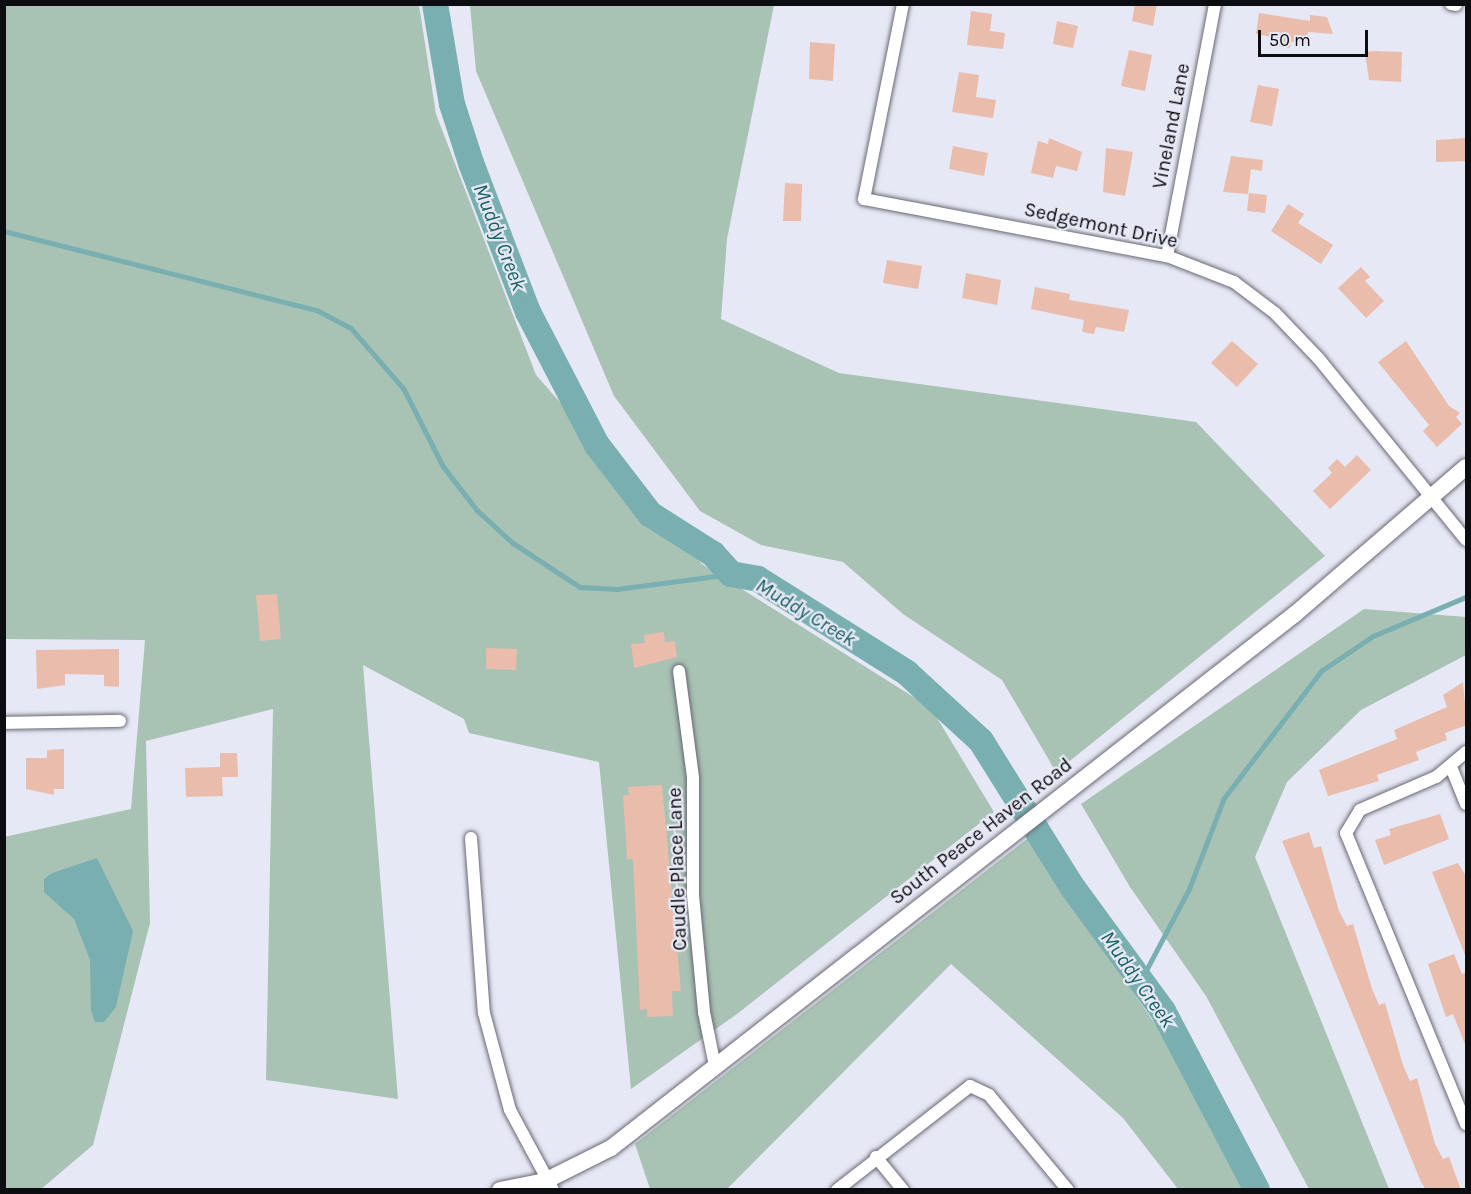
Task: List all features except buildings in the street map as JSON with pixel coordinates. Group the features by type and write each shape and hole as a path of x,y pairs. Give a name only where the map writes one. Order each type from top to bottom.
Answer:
{"main road":[{"name":"South Peace Haven Road","path":"500,1190 548,1187 611,1148 1002,840 1109,759 1467,467"}],"street":[{"name":"Sedgemont Drive","path":"903,4 864,199 1167,256 1234,282 1275,313 1319,358 1430,498 1467,540"},
{"name":"Vineland Lane","path":"1167,256 1215,4"},
{"name":"Caudle Place Lane","path":"679,671 693,778 693,895 701,989 715,1066"},
{"path":"4,723 120,721"},
{"path":"1467,752 1451,766 1360,810 1347,833 1463,1105 1467,1124"},
{"path":"1451,766 1467,804"},
{"path":"471,838 484,1013 510,1110 548,1187"},
{"path":"837,1190 956,1092 978,1087 1068,1190"},
{"path":"876,1157 903,1190"}],"shaded area":[{"path":"5,4 419,5 436,114 536,375 702,564 931,708 994,812 737,1014 631,1089 599,762 469,733 464,719 363,665 398,1099 266,1080 273,709 146,741 150,923 93,1145 40,1190 5,1189 4,837 131,809 145,640 5,639"},
{"path":"470,5 774,5 727,239 721,319 839,373 1196,422 1325,556 1056,772 1002,680 903,614 843,562 761,545 700,511 614,396 476,71"},
{"path":"1364,609 1466,617 1466,655 1361,710 1287,782 1255,857 1389,1189 1309,1189 1206,996 1130,887 1081,804"},
{"path":"1027,839 1176,1054 1250,1189 1178,1189 1123,1118 951,964 727,1189 650,1189 635,1144"},
{"path":"97,858 133,931 116,1007 104,1022 95,1022 91,1010 90,960 74,919 44,892 44,879 52,873"}],"waterway":[{"name":"Muddy Creek","path":"435,4 452,104 471,163 528,312 597,445 650,514 713,554 731,574 758,579 907,673 981,741 1073,888 1163,1011 1257,1190"},
{"path":"4,231 317,310 351,328 404,389 443,466 477,510 513,543 580,587 617,589 731,574"},
{"path":"1141,980 1189,889 1224,798 1321,671 1373,636 1466,597"}]}
